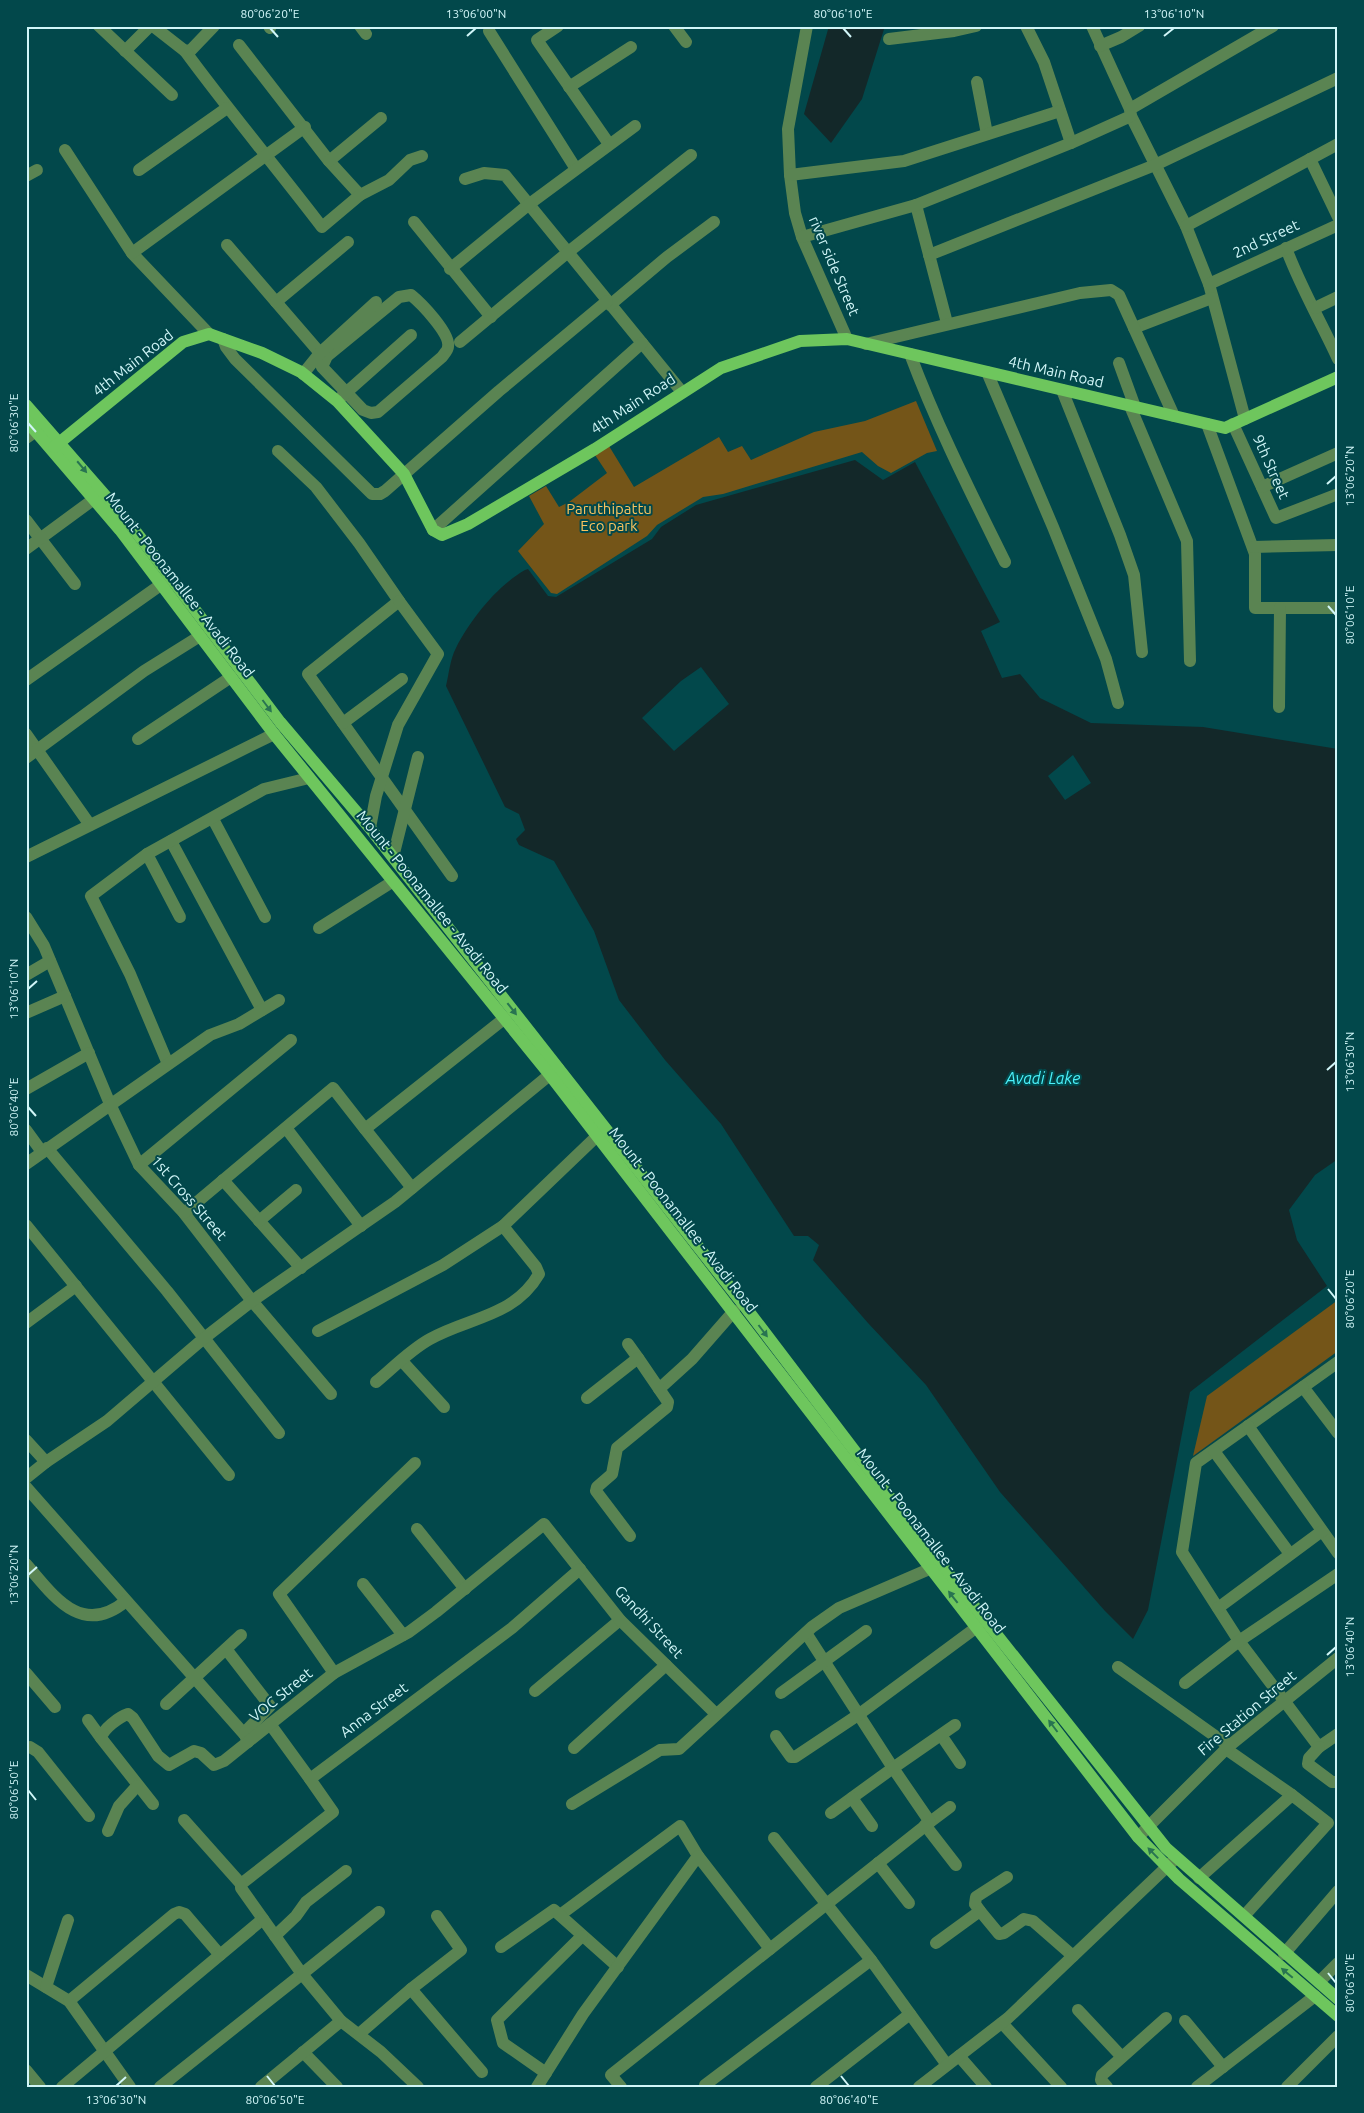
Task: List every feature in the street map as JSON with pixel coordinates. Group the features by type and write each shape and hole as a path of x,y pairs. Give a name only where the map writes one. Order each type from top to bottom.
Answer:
{"main road":[{"name":"4th Main Road","path":"56,446 183,342 210,334"},
{"path":"210,334 262,353 342,397 404,474 433,530"},
{"name":"4th Main Road","path":"433,530 442,535 468,524 596,449 721,368 800,341 847,339 1225,428 1338,377"},
{"name":"Mount - Poonamallee - Avadi Road","path":"26,405 94,500 166,581 280,722 370,828 554,1072 742,1304 936,1566 977,1627 1138,1837 1172,1863 1338,2016"},
{"name":"Mount - Poonamallee - Avadi Road","path":"26,420 31,435 56,446 130,524 200,636 274,734 360,838 392,882 554,1072 596,1137 936,1566 1150,1827 1172,1863 1199,1878 1244,1916 1284,1954 1338,1999"}],"street":[{"path":"99,26 172,95"},
{"path":"125,51 152,26 184,51 322,227 360,195 389,180 410,160 422,156"},
{"path":"184,51 190,50 214,26"},
{"path":"558,26 537,40 609,144"},
{"path":"674,26 686,42"},
{"name":"river side Street","path":"807,26 788,129 790,175 795,213 802,237 847,339"},
{"path":"889,39 976,26"},
{"path":"1026,26 1044,62 1071,143"},
{"name":"9th Street","path":"1092,26 1155,165 1186,226 1209,284 1239,421 1262,486 1276,518 1338,494"},
{"path":"1100,46 1122,37 1139,26"},
{"path":"802,237 916,205 1071,143 1131,112 1273,26"},
{"path":"489,31 576,169"},
{"path":"239,45 305,127 329,161 360,195"},
{"path":"569,87 631,47"},
{"path":"929,255 1155,165 1338,78"},
{"path":"976,82 987,134"},
{"path":"139,170 227,108"},
{"path":"790,175 904,161 1060,111"},
{"path":"329,161 381,118"},
{"path":"450,269 528,205 635,126"},
{"path":"132,253 305,127"},
{"path":"1186,226 1338,144"},
{"path":"65,150 132,253 210,334"},
{"path":"460,342 691,155"},
{"path":"1310,159 1338,217"},
{"path":"465,179 484,173 505,175 682,392"},
{"path":"916,205 947,324"},
{"path":"414,222 450,269 491,317"},
{"path":"223,339 226,347 235,359 372,494 380,494 499,391 667,257 714,222"},
{"name":"2nd Street","path":"1209,284 1338,225"},
{"path":"276,302 348,242"},
{"path":"228,245 320,353"},
{"path":"1286,248 1296,275 1338,359"},
{"path":"866,344 1080,294 1111,290 1119,295 1174,416"},
{"path":"411,295 420,302 447,337 448,347 442,357 378,412 372,413 363,410 342,397 322,367 327,356 399,297 411,295"},
{"path":"1314,308 1338,297"},
{"path":"1134,328 1212,298"},
{"path":"303,374 320,353 376,302"},
{"path":"342,397 411,335"},
{"path":"433,530 642,343"},
{"path":"910,354 950,452 1005,562"},
{"path":"1119,363 1132,406 1187,541 1190,661"},
{"path":"986,372 1053,526 1106,659 1118,703"},
{"path":"1062,390 1134,575 1142,652"},
{"path":"1207,424 1255,554 1255,608 1338,608"},
{"path":"278,451 316,487 359,542 438,654 398,725 376,796 370,828"},
{"path":"1262,486 1338,453"},
{"path":"26,549 94,500"},
{"path":"26,520 75,584"},
{"path":"1253,548 1338,546"},
{"path":"26,680 166,581"},
{"path":"399,601 308,674 452,876"},
{"path":"1279,707 1280,608"},
{"path":"26,758 144,671 200,636"},
{"path":"138,739 230,677"},
{"path":"343,723 402,679"},
{"path":"26,734 90,824"},
{"path":"26,857 274,734"},
{"path":"393,857 418,757"},
{"path":"168,1064 130,974 91,896 147,854 264,790 309,778"},
{"path":"213,819 264,917"},
{"path":"171,842 262,1010"},
{"path":"147,854 180,917"},
{"path":"319,928 392,882"},
{"name":"1st Cross Street","path":"26,917 44,946 110,1104 139,1165 184,1213 252,1301 331,1394"},
{"path":"26,975 50,961"},
{"path":"26,1013 65,996"},
{"path":"26,1164 210,1035 239,1024 279,1000"},
{"path":"365,1129 506,1018"},
{"path":"139,1165 291,1040"},
{"path":"26,1089 89,1053"},
{"path":"26,1478 46,1462 107,1422 153,1380 252,1301 396,1202 554,1072"},
{"path":"184,1213 333,1088 412,1188"},
{"path":"286,1128 360,1226"},
{"path":"26,1130 167,1291 279,1433"},
{"path":"318,1331 443,1265 502,1226 596,1137"},
{"path":"223,1180 301,1268"},
{"path":"259,1221 296,1190"},
{"path":"376,1382 429,1339 476,1321 510,1304 533,1285 539,1274 536,1267 502,1226"},
{"path":"29,1234 76,1286 229,1475"},
{"path":"26,1322 76,1286"},
{"path":"659,1389 692,1359 734,1311"},
{"path":"628,1344 668,1402 667,1407 617,1448 612,1474 597,1487 596,1491 630,1536"},
{"path":"587,1398 638,1358"},
{"path":"402,1361 444,1407"},
{"path":"1319,1747 1239,1641 1182,1552 1196,1464 1338,1362"},
{"path":"1303,1386 1338,1432"},
{"path":"1248,1426 1338,1553"},
{"path":"26,1440 46,1462"},
{"path":"1214,1450 1290,1554"},
{"path":"334,1673 279,1594 415,1463"},
{"path":"26,1487 246,1739"},
{"name":"VOC Street","path":"101,1738 102,1733 122,1716 128,1714 133,1718 158,1756 169,1765 194,1751 201,1753 214,1765 224,1761 246,1739 270,1724 334,1673 403,1635 436,1612 544,1524"},
{"name":"Gandhi Street","path":"544,1524 620,1620 716,1714"},
{"path":"417,1529 465,1589"},
{"path":"1218,1608 1322,1531"},
{"path":"26,1564 67,1608 88,1615 107,1613 126,1601"},
{"path":"572,1804 660,1750 679,1749 806,1633 839,1608 936,1566"},
{"name":"Anna Street","path":"310,1779 512,1628 580,1569"},
{"path":"1185,1683 1239,1641 1338,1574"},
{"path":"363,1584 403,1635"},
{"path":"534,1691 620,1620"},
{"path":"776,1736 794,1757 858,1715 977,1627"},
{"path":"781,1693 866,1631"},
{"path":"806,1633 956,1865"},
{"path":"166,1704 242,1635"},
{"path":"226,1649 270,1706 249,1726 246,1739"},
{"name":"Fire Station Street","path":"1138,1837 1227,1748 1338,1658"},
{"path":"574,1748 666,1664"},
{"path":"1118,1667 1333,1826 1244,1916"},
{"path":"26,1673 55,1707"},
{"path":"88,1720 137,1786 153,1804"},
{"path":"241,1884 333,1812 270,1724"},
{"path":"830,1813 955,1725"},
{"path":"1338,1734 1319,1747 1309,1758 1308,1764 1332,1782 1338,1782"},
{"path":"941,1735 960,1763"},
{"path":"26,1748 30,1746 38,1752 89,1816"},
{"path":"108,1831 120,1806 137,1786"},
{"path":"1199,1878 1292,1795"},
{"path":"852,1798 872,1826"},
{"path":"620,2087 611,2075 950,1807"},
{"path":"184,1820 241,1884 241,1888 302,1974 341,2021 359,2034 418,2087"},
{"path":"560,1915 680,1826 698,1856 770,1949"},
{"path":"774,1838 872,1960 947,2065"},
{"path":"537,2087 583,2014 698,1856"},
{"path":"919,2087 1002,2022 1172,1863"},
{"path":"878,1864 909,1903"},
{"path":"275,1936 296,1916 306,1902 346,1871"},
{"path":"1007,1877 976,1897 974,1901 980,1911 1000,1934 1024,1919 1033,1921 1073,1956"},
{"path":"1284,1954 1338,1891"},
{"path":"501,1947 554,1910 618,1967"},
{"path":"936,1943 980,1911"},
{"path":"68,2001 174,1914 179,1912 185,1914 220,1955"},
{"path":"160,2087 379,1912"},
{"path":"359,2034 411,1989 461,1950 437,1916"},
{"path":"62,2087 263,1919"},
{"path":"46,1987 68,1920"},
{"path":"546,2072 503,2043 496,2020 582,1936"},
{"path":"707,2087 705,2085 872,1960"},
{"path":"1319,1982 1338,1963"},
{"path":"26,1975 68,2001 130,2087"},
{"path":"411,1989 482,2072"},
{"path":"1197,2087 1315,1996"},
{"path":"1078,2010 1121,2056"},
{"path":"816,2087 910,2014"},
{"path":"1106,2087 1101,2080 1102,2075 1121,2056 1166,2018"},
{"path":"261,2087 341,2021"},
{"path":"1002,2022 1061,2087"},
{"path":"1184,2022 1223,2067"},
{"path":"1287,2087 1300,2082 1338,2036"},
{"path":"303,2052 337,2087"},
{"path":"959,2056 986,2087"},
{"path":"26,2070 40,2087"}],"green space":[{"name":"Paruthipattu Eco park","path":"916,401 937,451 927,453 891,473 878,466 862,452 723,494 703,497 657,525 647,536 557,594 551,593 518,551 544,524 529,496 546,486 559,507 569,502 607,473 595,455 609,446 634,487 719,437 728,452 742,446 751,460 814,432 865,421"},
{"path":"1338,1300 1338,1351 1193,1456 1207,1396"}],"water":[{"path":"829,26 885,26 862,99 831,143 804,114"},
{"name":"Avadi Lake","path":"855,460 883,480 915,462 1000,622 981,631 1002,678 1020,674 1040,698 1091,723 1203,727 1338,749 1338,1159 1315,1175 1289,1210 1297,1240 1327,1286 1190,1392 1148,1610 1133,1639 1105,1611 1000,1492 926,1385 813,1260 819,1245 808,1236 794,1236 721,1124 665,1060 619,1000 594,931 554,861 519,845 516,839 525,830 519,814 505,807 446,686 454,652 462,637 485,604 515,577 528,569 548,596 556,597 652,539 661,527 696,505","holes":["701,667 729,704 674,751 642,718 681,681","1073,755 1091,783 1065,800 1048,776"]}]}
